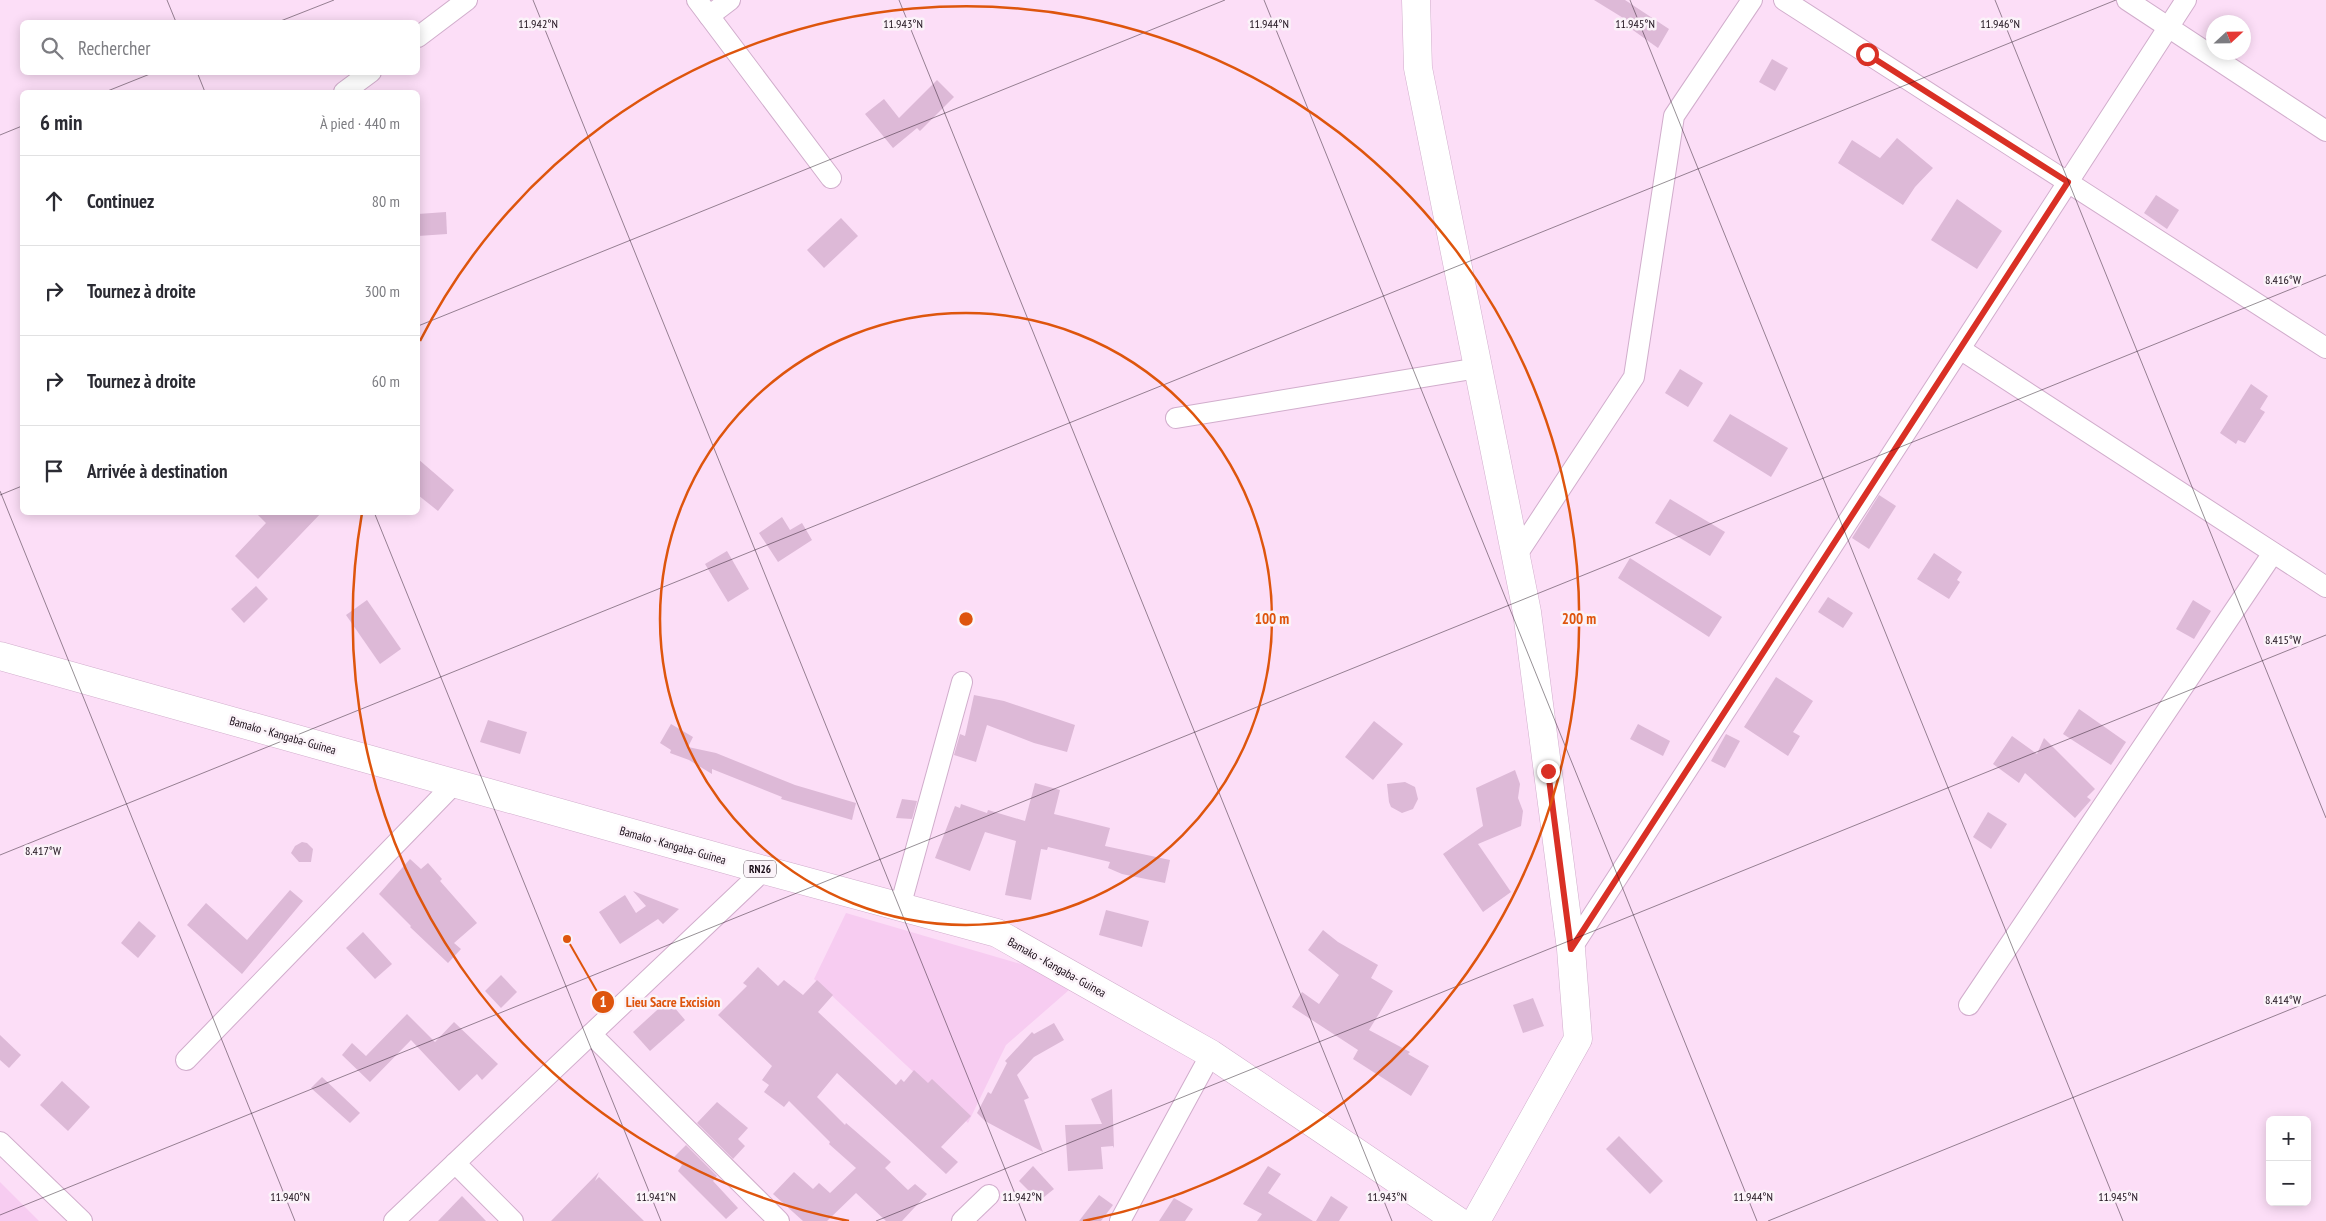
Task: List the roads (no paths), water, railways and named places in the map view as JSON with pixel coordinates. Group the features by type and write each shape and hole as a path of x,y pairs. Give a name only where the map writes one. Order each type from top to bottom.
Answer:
{"main road":[{"path":"1416,0 1418,68 1527,612 1571,949 1578,1039 1476,1221"},
{"name":"Bamako - Kangaba- Guinea","path":"0,656 764,870 997,933 1211,1054 1458,1221"}],"street":[{"path":"420,35 467,0"},
{"path":"697,0 831,178"},
{"path":"709,16 730,0"},
{"path":"1516,556 1634,377 1674,116 1752,0"},
{"path":"1784,0 2326,348"},
{"path":"2126,0 2326,131"},
{"path":"1571,949 2186,0"},
{"path":"347,90 367,75"},
{"path":"1960,349 2326,588"},
{"path":"1176,418 1478,368"},
{"path":"1969,1005 2274,553"},
{"path":"900,907 962,682"},
{"path":"186,1060 455,783"},
{"path":"394,1221 764,870"},
{"path":"592,1034 779,1221"},
{"path":"1120,1221 1211,1054"},
{"path":"0,1142 82,1221"},
{"path":"455,1164 513,1221"},
{"path":"962,1221 989,1194"}],"place":[{"name":"Lieu Sacre Excision","path":"567,939"}]}
